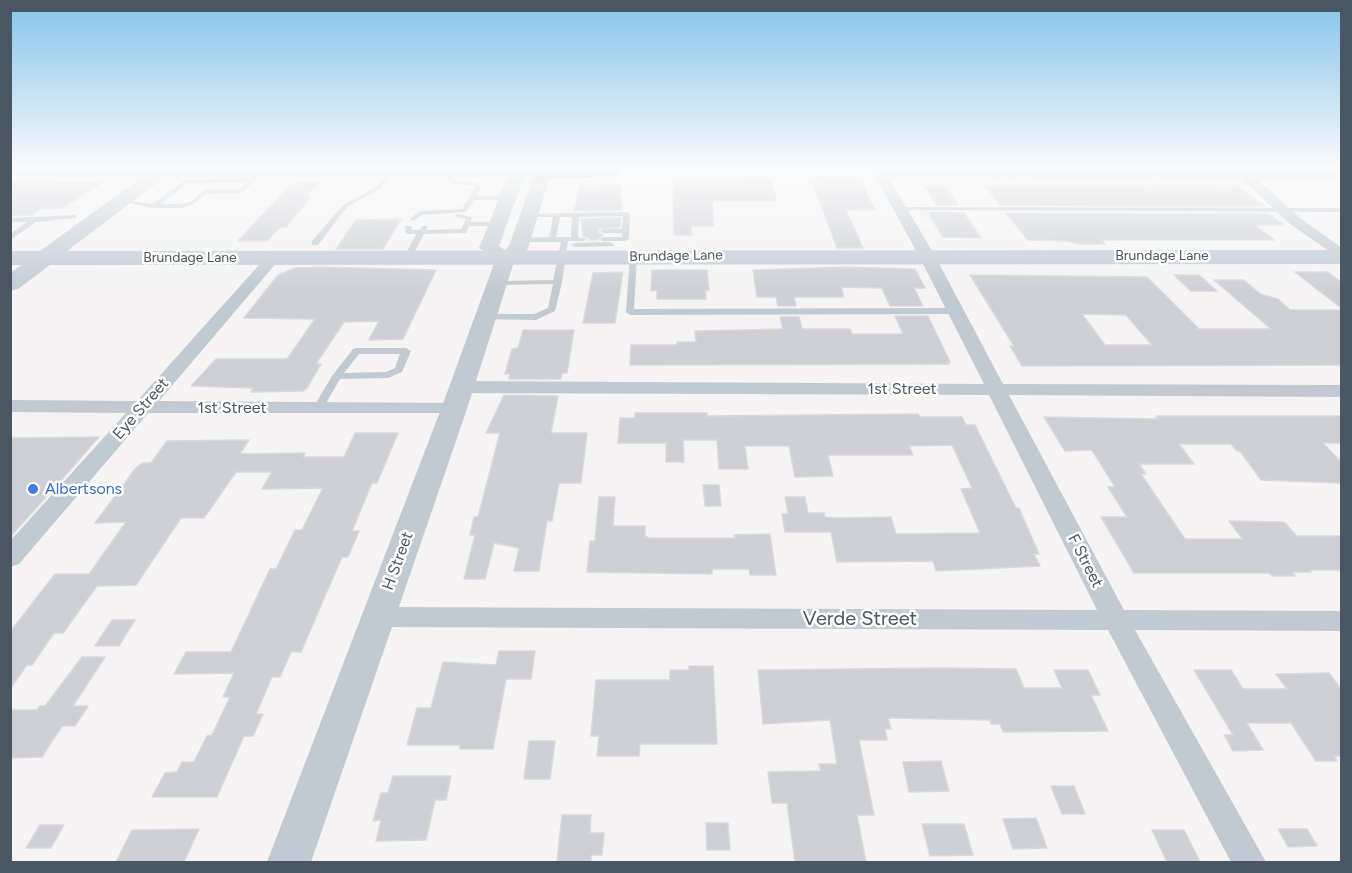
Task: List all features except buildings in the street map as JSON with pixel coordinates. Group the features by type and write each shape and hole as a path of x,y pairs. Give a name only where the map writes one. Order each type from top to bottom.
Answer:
{"main road":[{"path":"12,254 84,210"},
{"path":"10,284 110,210"},
{"name":"Brundage Lane","path":"12,254 46,258 407,259 501,271 566,242 927,256 1341,256"}],"street":[{"path":"501,271 489,248 503,210"},
{"path":"521,240 531,210"},
{"name":"F Street","path":"900,210 956,311 1116,620 1249,862"},
{"path":"1284,210 1341,256"},
{"name":"H Street","path":"289,862 458,398 501,271 518,249 521,240"},
{"name":"Eye Street","path":"10,558 272,259"},
{"name":"1st Street","path":"10,406 318,408 458,398 996,389 1341,391"},
{"name":"Verde Street","path":"378,617 1341,621"}],"lane":[{"path":"315,243 342,210"},
{"path":"464,210 462,213 420,213 414,218 446,218 498,224"},
{"path":"1184,210 1341,210"},
{"path":"529,215 627,214 625,239 615,244"},
{"path":"557,215 566,242"},
{"path":"485,317 536,316 552,309 566,242 576,215"},
{"path":"10,220 74,217"},
{"path":"12,254 34,220"},
{"path":"408,228 409,232 463,231 463,220"},
{"path":"407,259 422,230"},
{"path":"615,244 625,231"},
{"path":"521,240 566,242 583,235"},
{"path":"615,244 630,312 956,311"},
{"path":"501,271 558,282"},
{"path":"318,408 337,376 356,351 406,351 399,370 388,375 337,376"}],"place":[{"name":"Albertsons","path":"33,489"}]}
